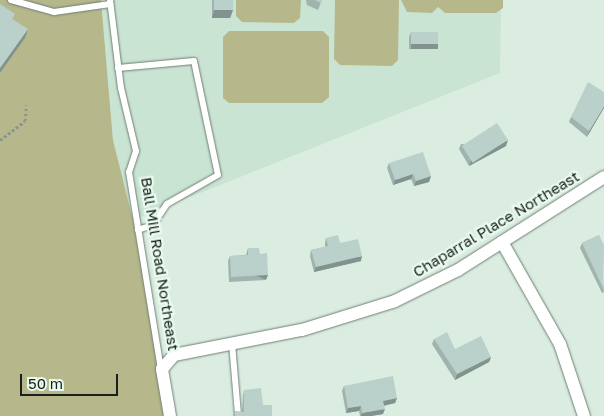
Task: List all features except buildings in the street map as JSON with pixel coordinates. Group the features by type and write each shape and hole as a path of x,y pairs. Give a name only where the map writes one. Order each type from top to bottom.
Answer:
{"street":[{"name":"Chaparral Place Northeast","path":"163,383 164,364 174,355 360,314 430,285 604,177"},
{"path":"502,242 560,344 584,416"},
{"name":"Ball Mill Road Northeast","path":"163,383 170,416"}],"lane":[{"path":"11,0 54,12 110,2"},
{"name":"Ball Mill Road Northeast","path":"110,2 118,68 136,151 129,172 163,383"},
{"path":"118,68 194,61 218,175 167,204 153,225 138,230"},
{"path":"232,343 238,415"}],"path":[{"path":"0,140 25,121 26,105"}],"shaded area":[{"path":"101,0 501,0 500,73 133,220 113,140"}],"green space":[{"path":"0,0 101,0 113,140 133,220 168,416 0,416"},
{"path":"236,0 301,0 300,18 294,23 242,22 236,16"},
{"path":"335,0 399,0 398,60 392,66 340,65 334,59"},
{"path":"401,0 503,0 503,8 496,13 445,13 438,7 432,13 407,12"},
{"path":"229,31 323,31 329,37 329,97 322,103 229,103 223,98 223,37"}]}
